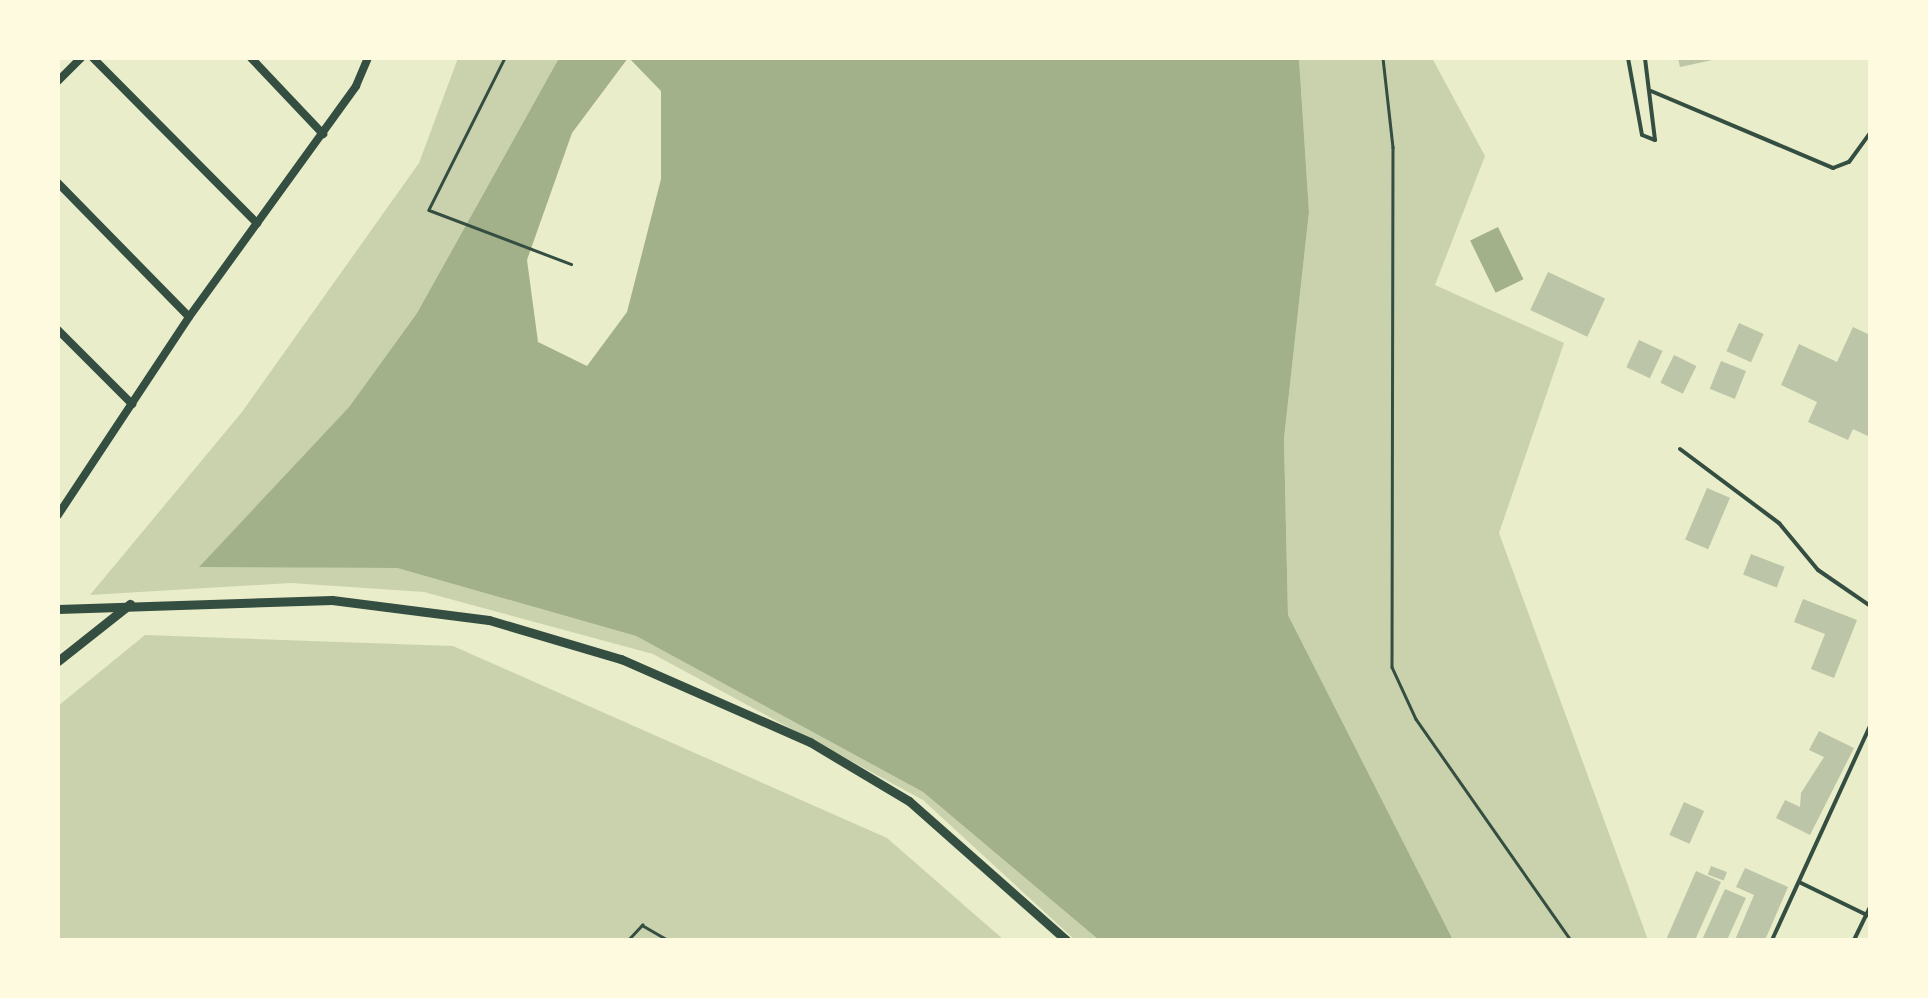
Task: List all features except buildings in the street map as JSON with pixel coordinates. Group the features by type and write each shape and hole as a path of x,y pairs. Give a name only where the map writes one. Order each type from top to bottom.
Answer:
{"street":[{"path":"58,81 81,58"},
{"path":"93,58 257,224"},
{"path":"252,58 322,134"},
{"path":"58,516 188,317 322,134 368,58"},
{"path":"58,183 188,317"},
{"path":"58,330 132,404"},
{"path":"58,609 332,600 489,620 620,659 810,742 908,802 1066,940"},
{"path":"58,660 130,604"}],"lane":[{"path":"1628,58 1648,140 1660,135 1645,58"},
{"path":"1651,91 1833,168 1849,162 1870,134"},
{"path":"1680,449 1779,524 1818,570 1869,604"},
{"path":"1772,940 1870,726"},
{"path":"1799,882 1866,915"},
{"path":"1854,940 1870,907"}],"path":[{"path":"505,58 428,210 447,221 571,264"},
{"path":"1383,58 1393,148 1392,667 1416,720 1571,940"},
{"path":"628,940 642,925 668,940"}],"shaded area":[{"path":"458,58 559,58 417,313 349,407 200,566 397,568 636,636 923,792 1099,940 1075,940 923,800 653,654 424,592 291,583 90,595 242,412 419,163"},
{"path":"559,58 628,58 572,133 527,260 538,342 587,366 627,312 661,179 661,91 629,58 1299,58 1309,212 1284,439 1288,615 1453,940 1099,940 923,792 636,636 397,568 199,567 349,407 417,313"},
{"path":"1299,58 1432,58 1485,156 1435,285 1564,343 1499,533 1648,940 1453,940 1288,615 1284,439 1309,212"},
{"path":"1498,227 1523,279 1496,293 1470,241"},
{"path":"145,635 453,646 887,838 1004,940 58,940 58,706"}]}
